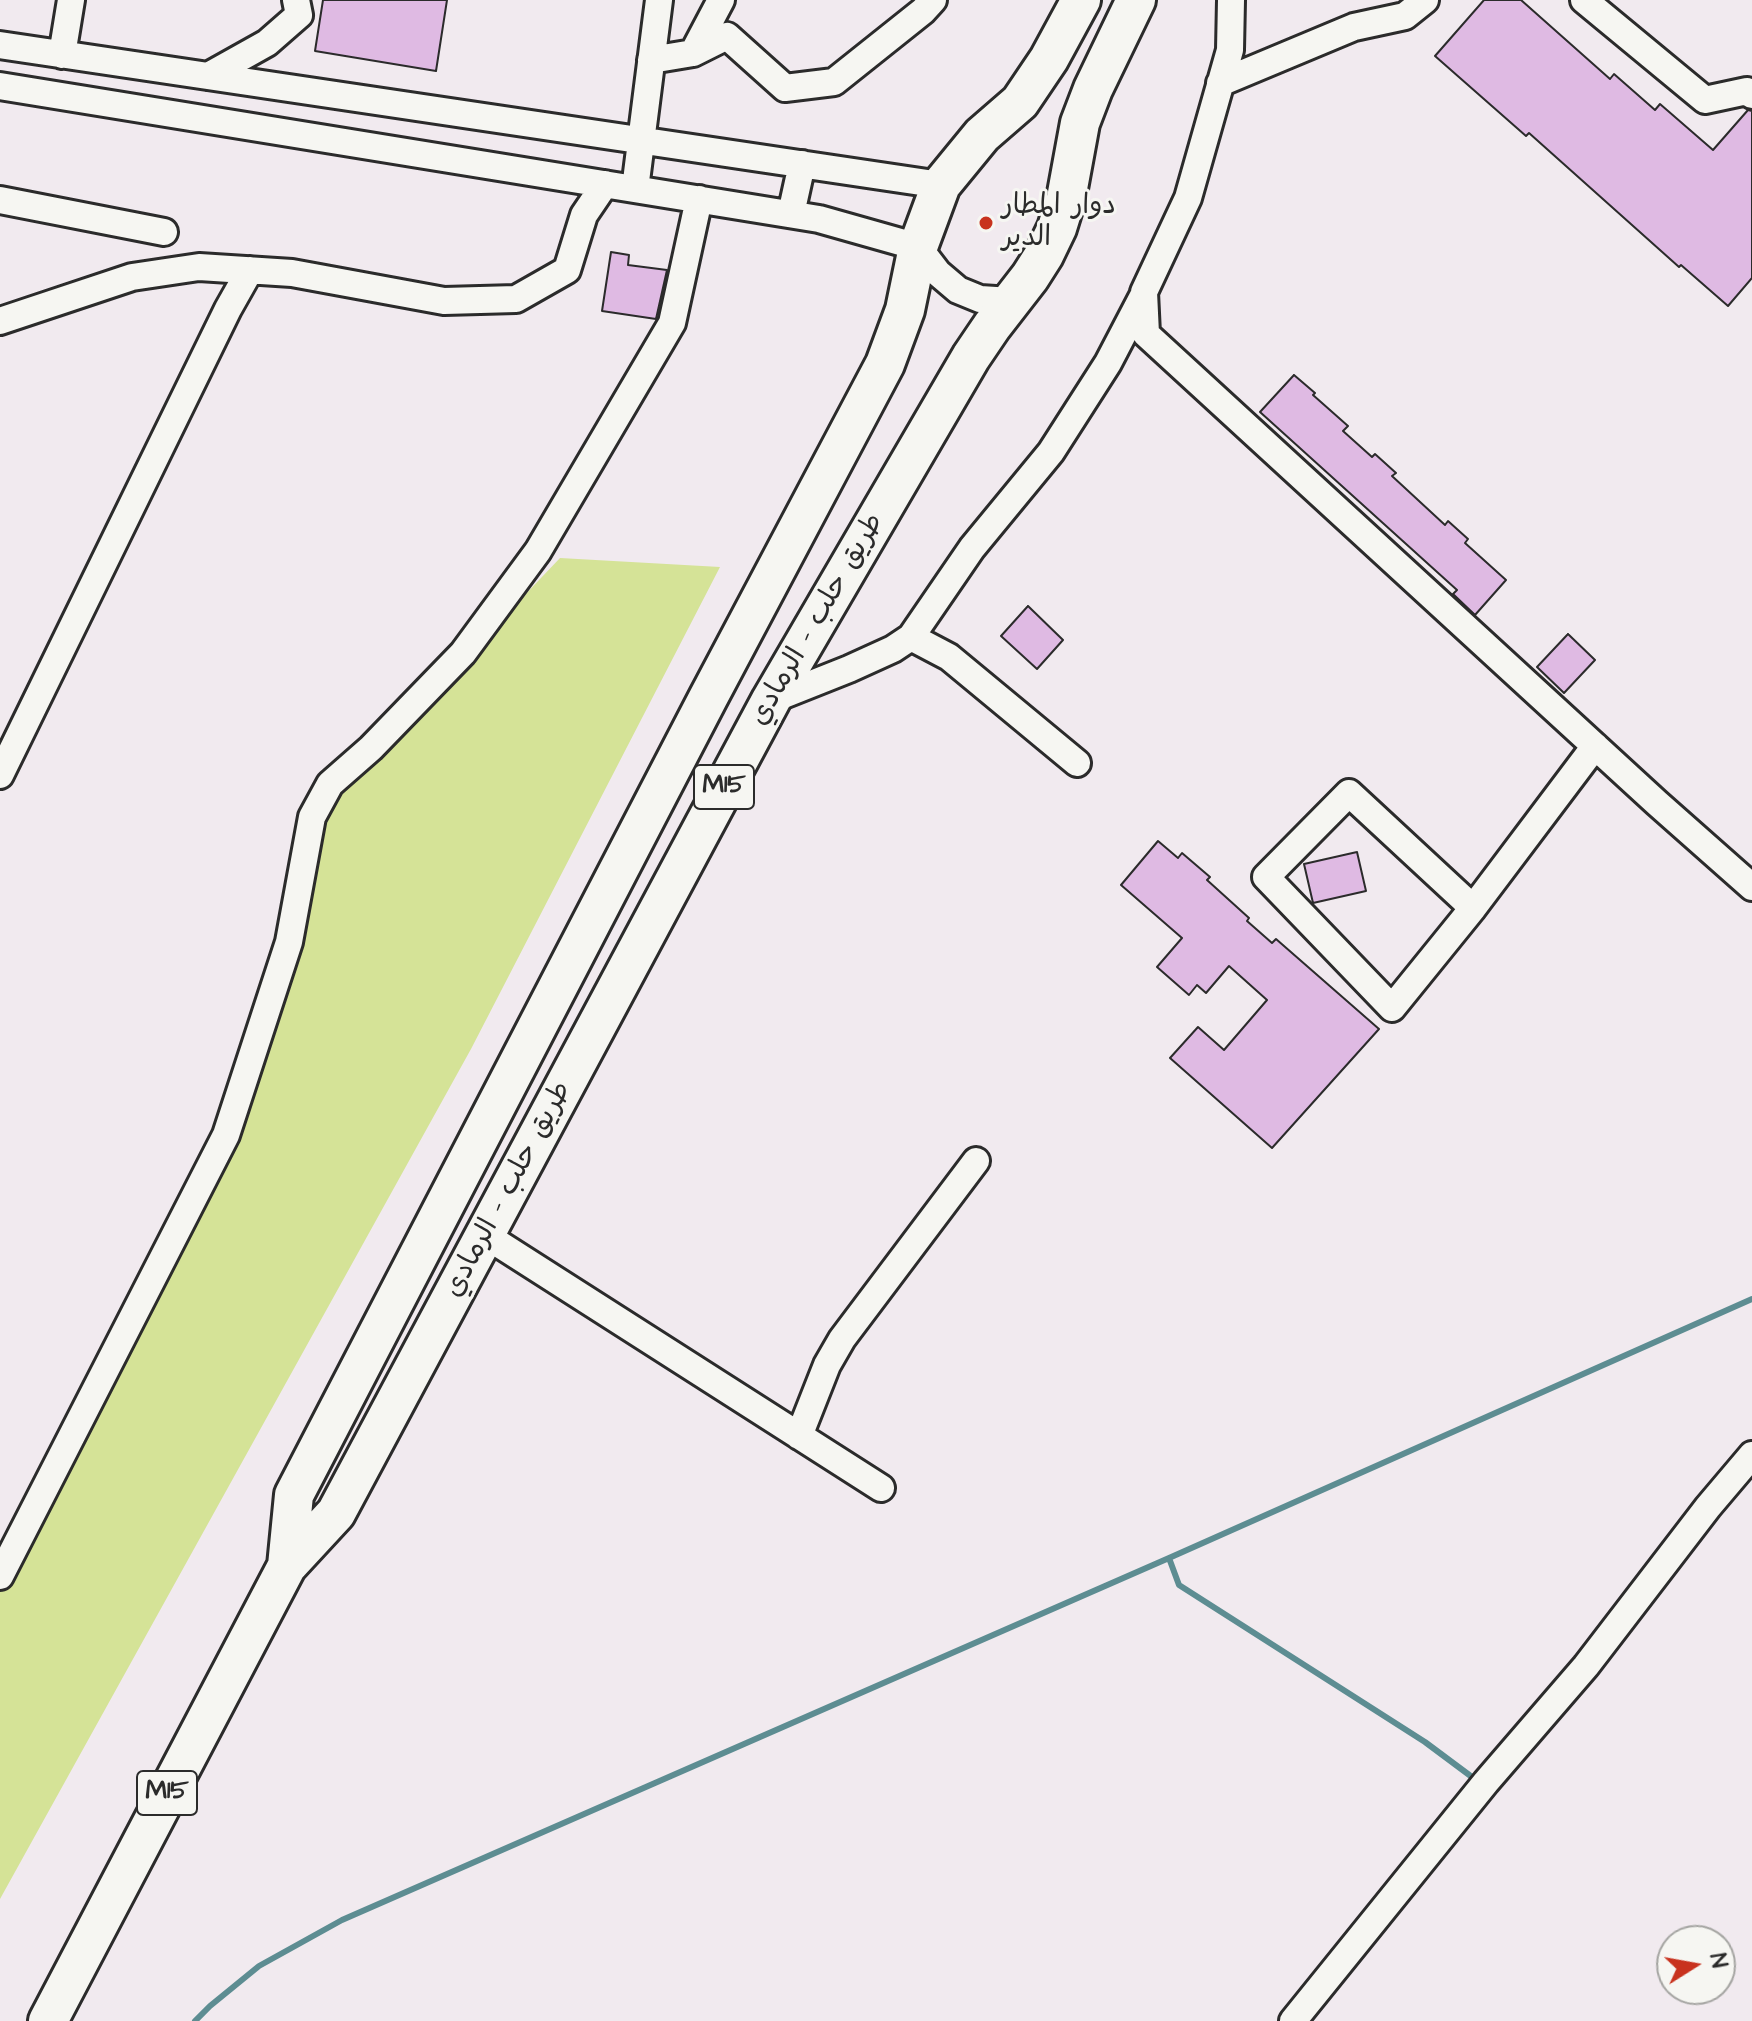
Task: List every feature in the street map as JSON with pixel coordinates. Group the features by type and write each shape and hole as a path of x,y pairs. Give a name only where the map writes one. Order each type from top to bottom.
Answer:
{"highway":[{"name":"طريق حلب - الرمادي","path":"287,1566 294,1495 885,364 905,310 918,247 941,185 982,135 1020,102 1049,59 1081,0"},
{"name":"طريق حلب - الرمادي","path":"48,2021 287,1566 336,1513 771,700 964,368 1030,277 1057,228 1066,199 1080,123 1136,0"}],"street":[{"path":"62,55 71,0"},
{"path":"208,76 278,34 299,15 296,0"},
{"path":"693,53 721,0"},
{"path":"651,60 693,53 727,36 785,88 834,82 933,0"},
{"path":"771,700 849,669 893,649 911,637 972,548 1051,452 1108,363 1188,198 1230,50 1231,0"},
{"path":"1220,83 1354,27 1405,16 1425,0"},
{"path":"1584,0 1705,100 1747,91 1752,95"},
{"path":"635,189 651,60 654,4"},
{"path":"0,45 941,185"},
{"path":"0,86 819,219 918,247 938,273 958,290 980,299 1011,301"},
{"path":"791,214 802,164"},
{"path":"0,321 132,277 199,267 292,273 444,301 516,299 567,270 584,215 605,184"},
{"path":"0,1576 226,1135 289,942 312,817 330,784 371,748 463,653 538,551 672,323 699,199"},
{"path":"0,200 164,232"},
{"path":"0,775 228,309 250,270"},
{"path":"1144,292 1146,334 1752,887"},
{"path":"911,637 949,657 1077,763"},
{"path":"1473,908 1349,793 1266,877 1392,1008 1473,908 1595,746"},
{"path":"799,1436 827,1365 842,1339 976,1161"},
{"path":"485,1235 881,1488"},
{"path":"1293,2021 1486,1782 1586,1666 1708,1507 1752,1455"}],"green space":[{"path":"560,558 720,567 471,1049 0,1899 0,1590 233,1133 295,966 326,810 360,768"}],"building":[{"path":"323,0 447,0 436,71 315,51"},
{"path":"1484,0 1521,0 1610,79 1614,74 1655,110 1660,104 1713,150 1748,110 1752,111 1752,278 1728,306 1681,265 1679,267 1529,133 1526,136 1435,56"},
{"path":"611,252 629,255 628,265 667,270 656,319 602,311"},
{"path":"1294,375 1348,426 1343,431 1396,473 1392,476 1445,525 1448,521 1468,539 1465,543 1506,580 1475,615 1453,594 1457,590 1260,412"},
{"path":"1028,606 1063,640 1037,669 1001,636"},
{"path":"1568,634 1595,660 1564,693 1537,667"},
{"path":"1158,841 1178,858 1182,853 1210,877 1207,880 1249,918 1247,921 1272,943 1276,939 1379,1029 1272,1148 1170,1058 1198,1027 1224,1050 1267,1000 1229,966 1206,993 1197,985 1189,995 1157,967 1182,938 1121,885"},
{"path":"1357,852 1366,891 1313,903 1304,864"}],"waterway":[{"path":"195,2021 259,1966 342,1920 1752,1299"},
{"path":"1169,1558 1179,1585 1425,1742 1476,1780 1474,1783"}],"place":[{"name":"دوار المطار الدير","path":"986,223"}]}
